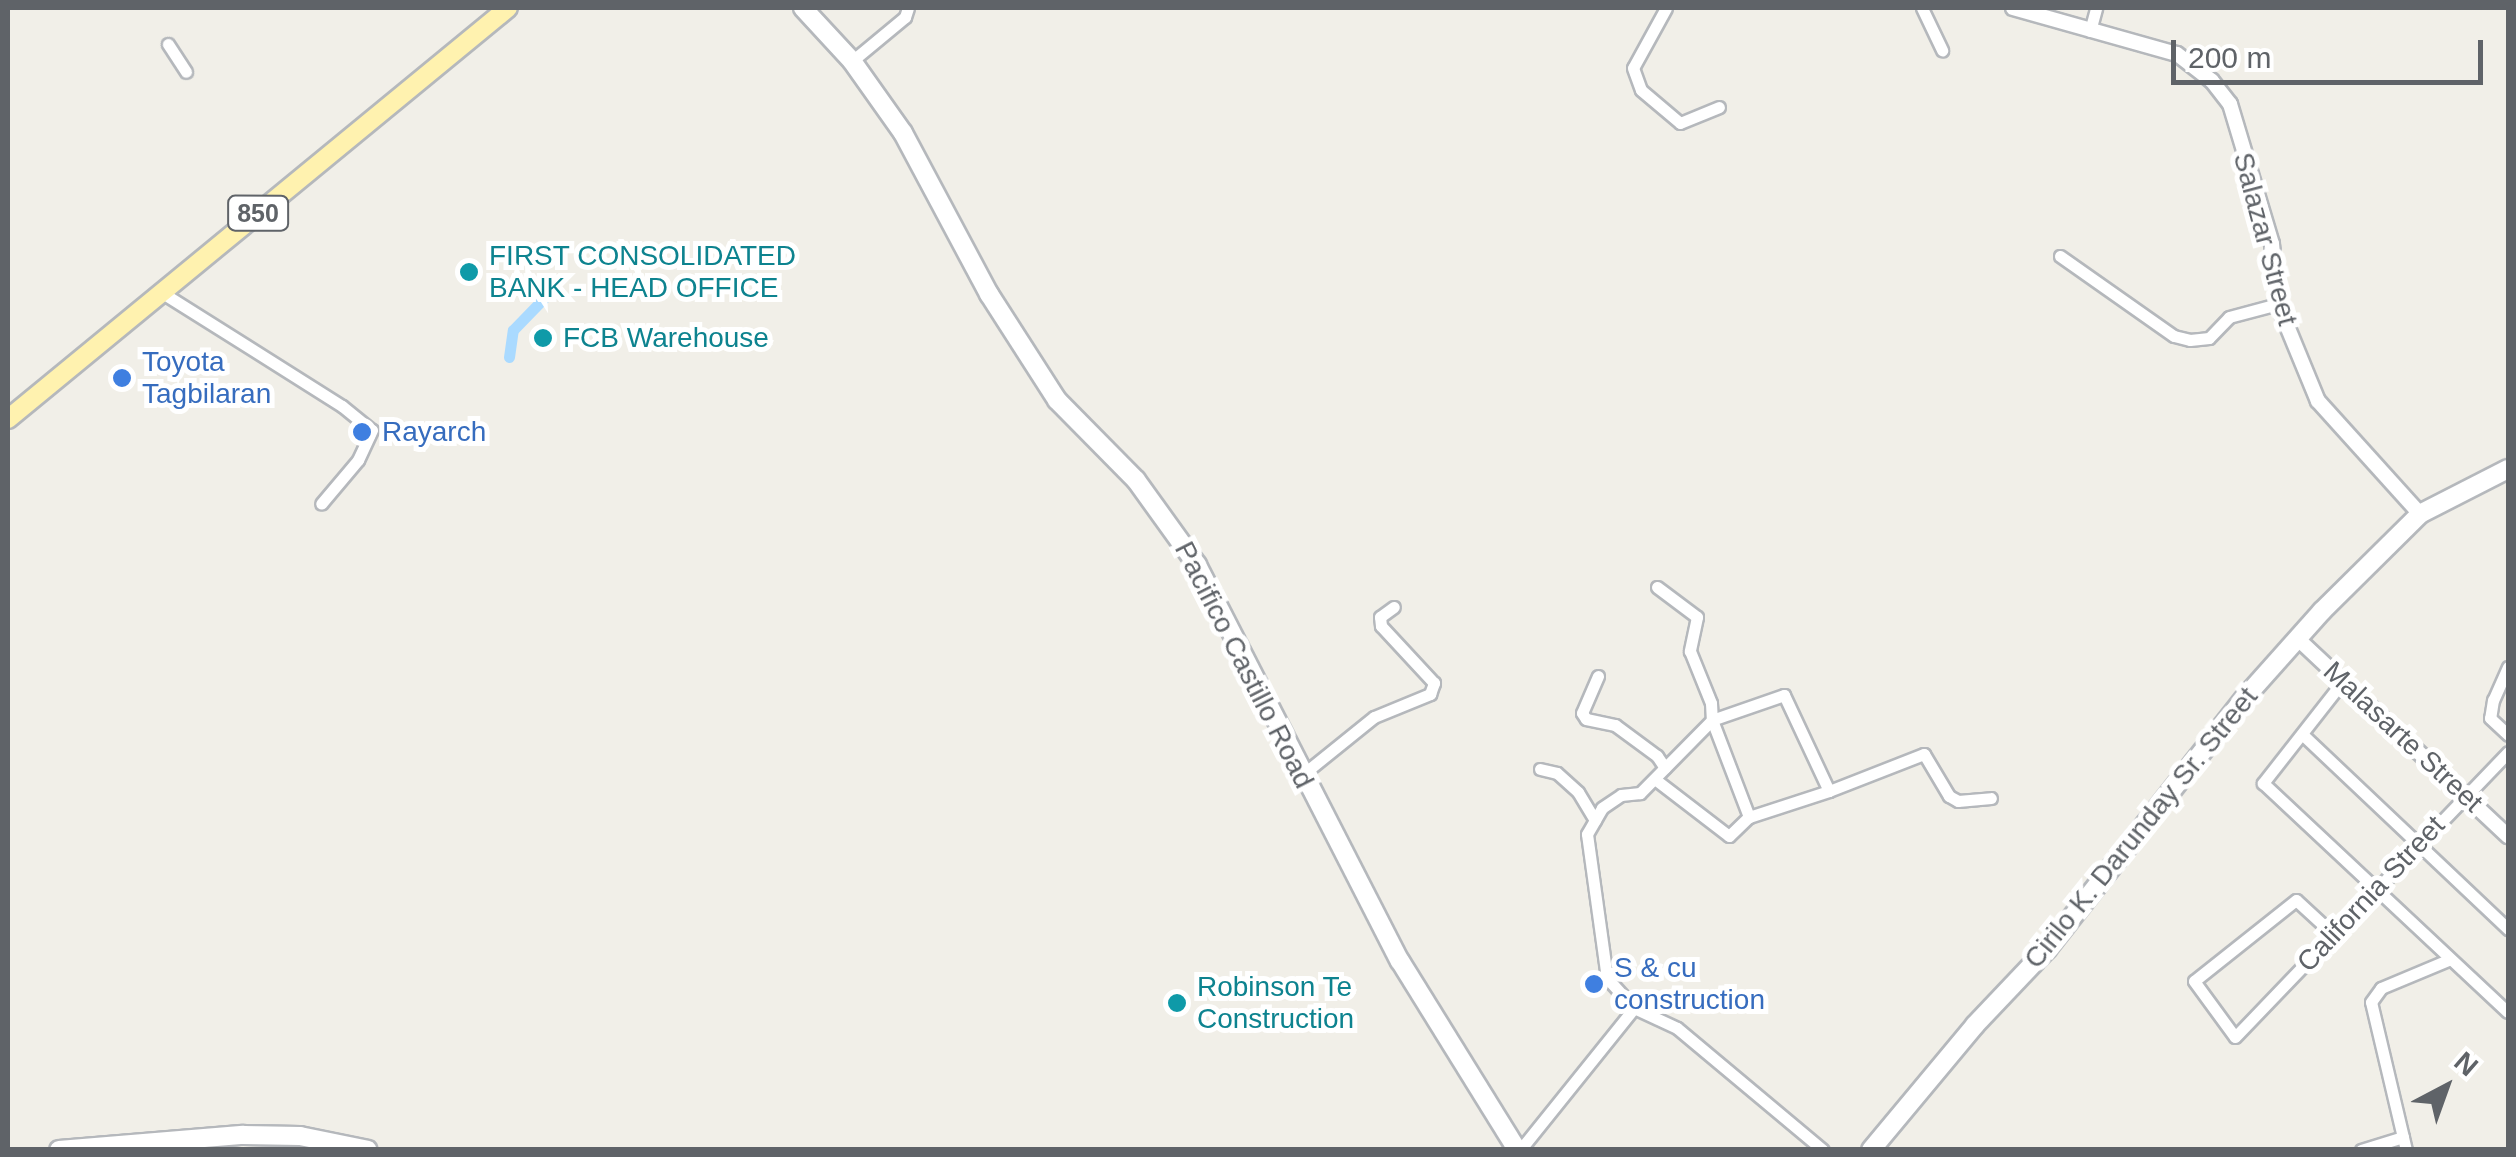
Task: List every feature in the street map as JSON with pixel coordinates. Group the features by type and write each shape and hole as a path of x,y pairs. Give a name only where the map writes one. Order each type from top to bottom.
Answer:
{"main road":[{"name":"850","path":"8,419 508,8"},
{"name":"Pacifico Castillo Road","path":"802,8 852,61 902,133 990,294 1057,400 1136,480 1190,554 1428,1010 1519,1150"},
{"name":"Cirilo K. Darunday Sr. Street","path":"1871,1150 1975,1025 2047,949 2248,694 2298,638 2420,514 2508,469"},
{"path":"59,1150 243,1135 300,1136 368,1150"}],"street":[{"path":"852,61 904,17 908,8"},
{"path":"1666,8 1633,68 1641,90 1680,122 1720,107"},
{"path":"1922,8 1942,50"},
{"name":"Salazar Street","path":"2013,8 2177,54 2212,81 2230,104 2272,244 2278,304 2318,400 2420,514"},
{"path":"2090,30 2096,8"},
{"path":"168,44 186,72"},
{"path":"2060,256 2174,336 2190,340 2208,338 2230,317 2278,304"},
{"path":"161,292 342,406 372,430 358,460 321,504"},
{"path":"1656,587 1697,617 1690,651 1712,703 1712,720 1749,817"},
{"path":"1302,775 1374,717 1430,694 1434,683 1381,626 1380,617 1394,607"},
{"name":"Malasarte Street","path":"2298,638 2508,836"},
{"path":"2508,667 2493,700 2490,718 2508,735"},
{"path":"1598,676 1582,713 1586,719 1615,725 1657,756 1665,768"},
{"path":"2343,681 2263,783 2508,1012"},
{"path":"1823,1150 1677,1028 1634,1008 1607,978 1587,834 1602,808 1621,796 1640,793 1712,720 1784,695 1829,791"},
{"path":"2302,734 2508,930"},
{"name":"California Street","path":"2333,934 2296,900 2194,981 2235,1038 2508,752"},
{"path":"1656,780 1729,836 1749,817 1924,754 1949,796 1958,801 1991,798"},
{"path":"1540,769 1557,773 1578,792 1595,820"},
{"path":"2360,1150 2405,1144 2373,995 2448,960"},
{"path":"1519,1150 1634,1008"}],"waterway":[{"path":"509,357 513,330 545,297"}],"place":[{"name":"FIRST CONSOLIDATED BANK - HEAD OFFICE","path":"469,272"},
{"name":"FCB Warehouse","path":"543,338"},
{"name":"Toyota Tagbilaran","path":"122,378"},
{"name":"Rayarch","path":"362,432"},
{"name":"S & cu construction","path":"1594,984"},
{"name":"Robinson Te Construction","path":"1177,1003"}]}
